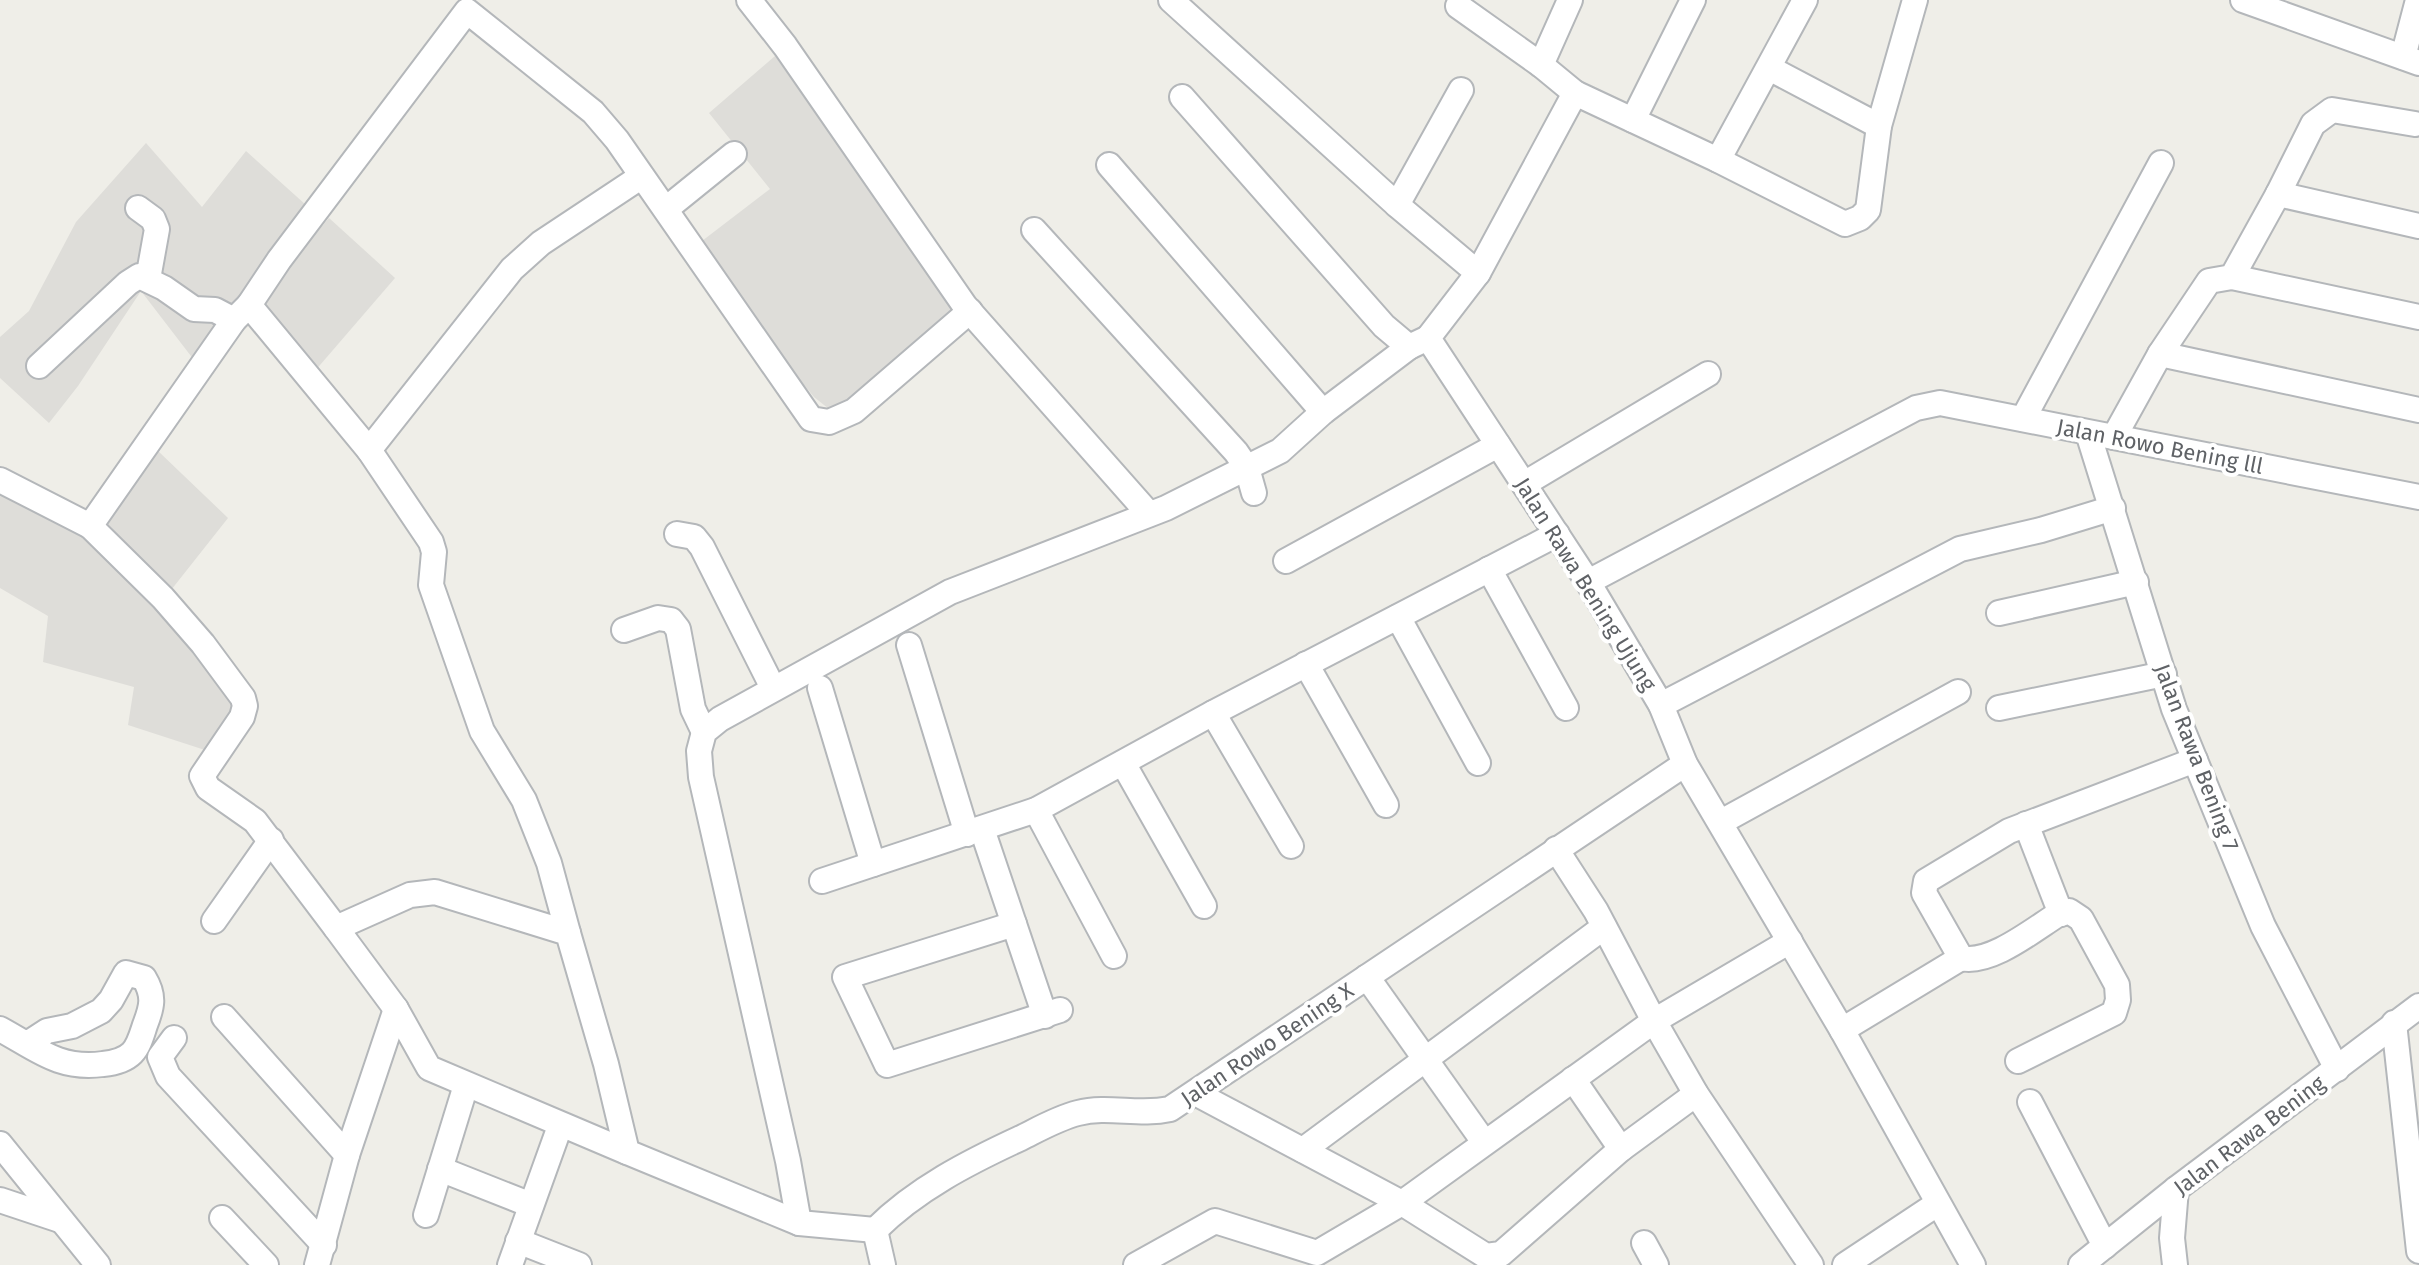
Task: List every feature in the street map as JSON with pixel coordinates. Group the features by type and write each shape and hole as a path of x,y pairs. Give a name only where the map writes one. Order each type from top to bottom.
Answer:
{"street":[{"path":"749,0 785,46 970,311 1149,514"},
{"path":"1171,0 1397,205 1478,273"},
{"path":"1541,65 1570,0"},
{"path":"1633,120 1693,0"},
{"path":"1718,160 1805,0"},
{"path":"1458,6 1575,93 1845,224 1860,218 1868,210 1879,126 1915,0"},
{"path":"2243,0 2411,60 2418,0"},
{"path":"90,526 279,260 467,11 593,112 617,140 811,419 820,422 838,419 854,411 970,311"},
{"path":"1769,68 1879,126"},
{"path":"1397,205 1461,90"},
{"path":"799,1223 788,1161 701,777 699,751 704,732 773,688 950,592 1149,514 1280,451 1323,412 1418,343 1478,273 1575,93"},
{"name":"Jalan Rawa Bening Ujung","path":"1182,97 1384,326 1418,343 1498,445 1588,582 1661,705 1685,764 1842,1030 1973,1265"},
{"path":"2232,277 2313,124 2322,115 2332,110 2415,124"},
{"path":"666,209 734,154"},
{"path":"2023,419 2161,163"},
{"path":"1109,165 1323,412"},
{"path":"369,450 512,269 541,243 642,176"},
{"path":"2278,194 2419,226"},
{"path":"138,208 153,219 157,229 148,279"},
{"path":"1034,230 1236,452 1247,468 1254,493"},
{"path":"39,366 139,276 194,309 241,312 369,450 431,542 434,552 431,585 482,731 524,800 549,863 606,1064 627,1152"},
{"path":"2114,437 2160,354 2209,281 2232,277 2419,317"},
{"path":"2160,354 2419,410"},
{"path":"1524,484 1708,374"},
{"name":"Jalan Rowo Bening lll","path":"1588,582 1916,408 1940,403 2419,497"},
{"name":"Jalan Rawa Bening 7","path":"2088,433 2164,674 2195,760 2263,926 2337,1069"},
{"path":"1286,561 1498,445"},
{"path":"0,480 90,526 163,598 203,644 243,698 245,706 242,717 202,776 208,788 255,821 271,840 396,1009 429,1068"},
{"path":"1661,705 1960,549 2041,530 2113,508"},
{"path":"677,534 694,537 702,547 773,688"},
{"path":"822,881 1036,810 1213,713 1557,534"},
{"path":"1489,569 1566,708"},
{"path":"1999,613 2136,582"},
{"path":"1398,617 1478,763"},
{"path":"624,630 658,618 671,620 678,629 693,709 704,732"},
{"path":"909,645 975,831 1053,1013 887,1065 845,977 1014,924"},
{"path":"1306,664 1386,805"},
{"path":"1999,708 2164,674"},
{"path":"820,688 873,864"},
{"path":"1721,822 1958,692"},
{"path":"1213,713 1291,846"},
{"path":"1961,958 1924,893 1926,881 2009,831 2195,760"},
{"path":"1123,763 1204,906"},
{"name":"Jalan Rowo Bening X","path":"875,1230 927,1187 980,1157 1055,1122 1095,1110 1152,1114 1170,1109 1197,1094 1685,764"},
{"path":"1036,810 1114,956"},
{"path":"2026,824 2061,914"},
{"path":"214,921 271,840"},
{"path":"1556,849 1596,911 1696,1094 1811,1265"},
{"path":"336,928 410,895 435,892 568,933"},
{"path":"1842,1030 1961,958 1970,960 1989,956 2069,911 2081,919 2117,985 2118,1000 2114,1013 2018,1061"},
{"path":"1303,1150 1604,927"},
{"path":"1136,1265 1215,1221 1322,1259 1654,1021 1790,941"},
{"path":"0,1029 50,1058 68,1065 114,1063 132,1054 139,1043 152,1006 152,994 144,978 126,973 101,1011 72,1026 47,1031 27,1044"},
{"path":"1367,977 1484,1142"},
{"name":"Jalan Rawa Bening","path":"2081,1265 2176,1189 2419,1006"},
{"path":"321,1255 347,1155 396,1009"},
{"path":"224,1017 347,1155"},
{"path":"2394,1023 2419,1251"},
{"path":"174,1038 160,1057 168,1076 321,1255"},
{"path":"381,1057 429,1068 560,1126 799,1223 875,1230 883,1265"},
{"path":"1573,1079 1621,1149"},
{"path":"426,1215 466,1085"},
{"path":"1197,1094 1402,1203 1486,1256 1494,1256 1501,1254 1621,1149 1696,1094"},
{"path":"2030,1102 2105,1246"},
{"path":"510,1265 560,1126"},
{"path":"0,1144 98,1265"},
{"path":"440,1169 531,1205"},
{"path":"2175,1265 2172,1238 2176,1189"},
{"path":"0,1200 60,1220"},
{"path":"1845,1265 1937,1204"},
{"path":"222,1218 266,1265"},
{"path":"518,1241 579,1265"},
{"path":"1644,1243 1656,1265"}],"shaded area":[{"path":"775,56 957,313 834,413 814,397 796,375 702,241 770,189 709,113"},
{"path":"146,143 202,207 246,151 306,205 194,360 141,291 78,386 49,423 0,378 0,337 29,311 76,222"},
{"path":"329,218 395,278 314,372 259,300"},
{"path":"158,451 228,518 160,604 238,700 208,751 128,725 134,687 43,662 48,616 0,588 0,490 102,525"}]}
